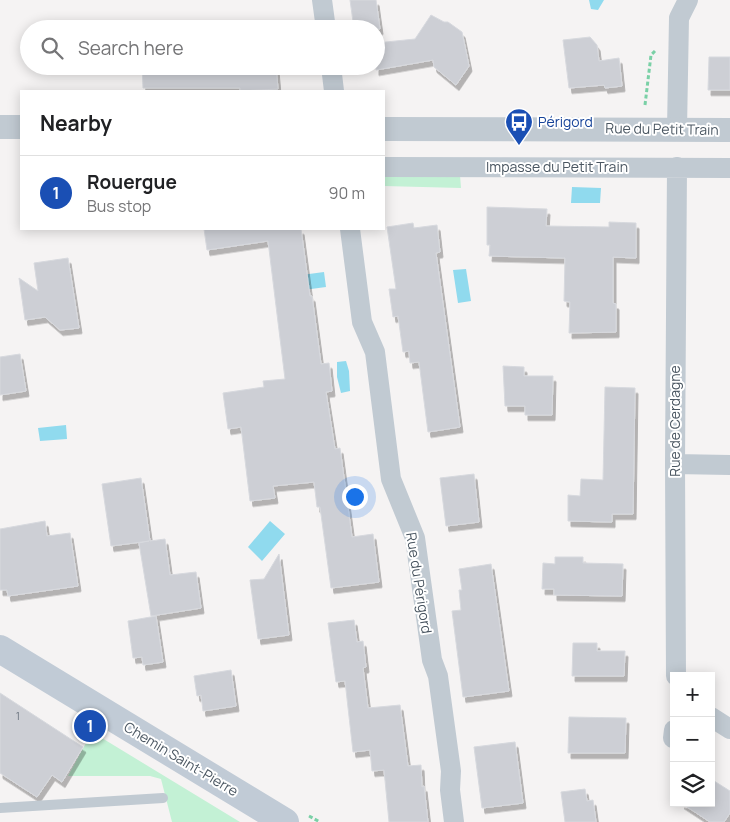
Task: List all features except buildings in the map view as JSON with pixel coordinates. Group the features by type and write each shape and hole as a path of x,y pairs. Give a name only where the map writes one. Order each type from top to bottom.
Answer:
{"main road":[{"name":"Chemin Saint-Pierre","path":"0,649 285,822"}],"street":[{"path":"322,0 325,20"},
{"path":"677,129 680,18 688,0"},
{"path":"332,75 334,90"},
{"path":"0,126 20,127"},
{"name":"Rue du Petit Train","path":"385,129 730,130"},
{"name":"Impasse du Petit Train","path":"385,167 730,168"},
{"name":"Rue de Cerdagne","path":"676,672 677,167"},
{"name":"Rue du Périgord","path":"350,230 362,322 376,352 392,479 415,538 432,660 438,676 451,771 450,790 454,822"},
{"path":"675,464 730,464"},
{"path":"715,720 730,729"}],"lane":[{"path":"0,808 163,798"}],"green space":[{"path":"385,175 460,175 461,188 385,186"},
{"path":"92,732 240,822 172,822 161,779 150,776 68,776"}],"water":[{"path":"589,0 604,0 598,10 591,9"},
{"path":"572,187 601,188 600,203 571,203"},
{"path":"466,269 471,301 458,303 453,270"},
{"path":"324,272 326,287 296,291 294,276"},
{"path":"346,361 349,371 350,391 341,393 337,377 337,362"},
{"path":"66,425 67,439 40,441 38,428"},
{"path":"270,521 285,534 262,561 248,547"}],"place":[{"name":"Périgord","path":"519,146"},
{"name":"Rouergue","path":"90,726"}]}
